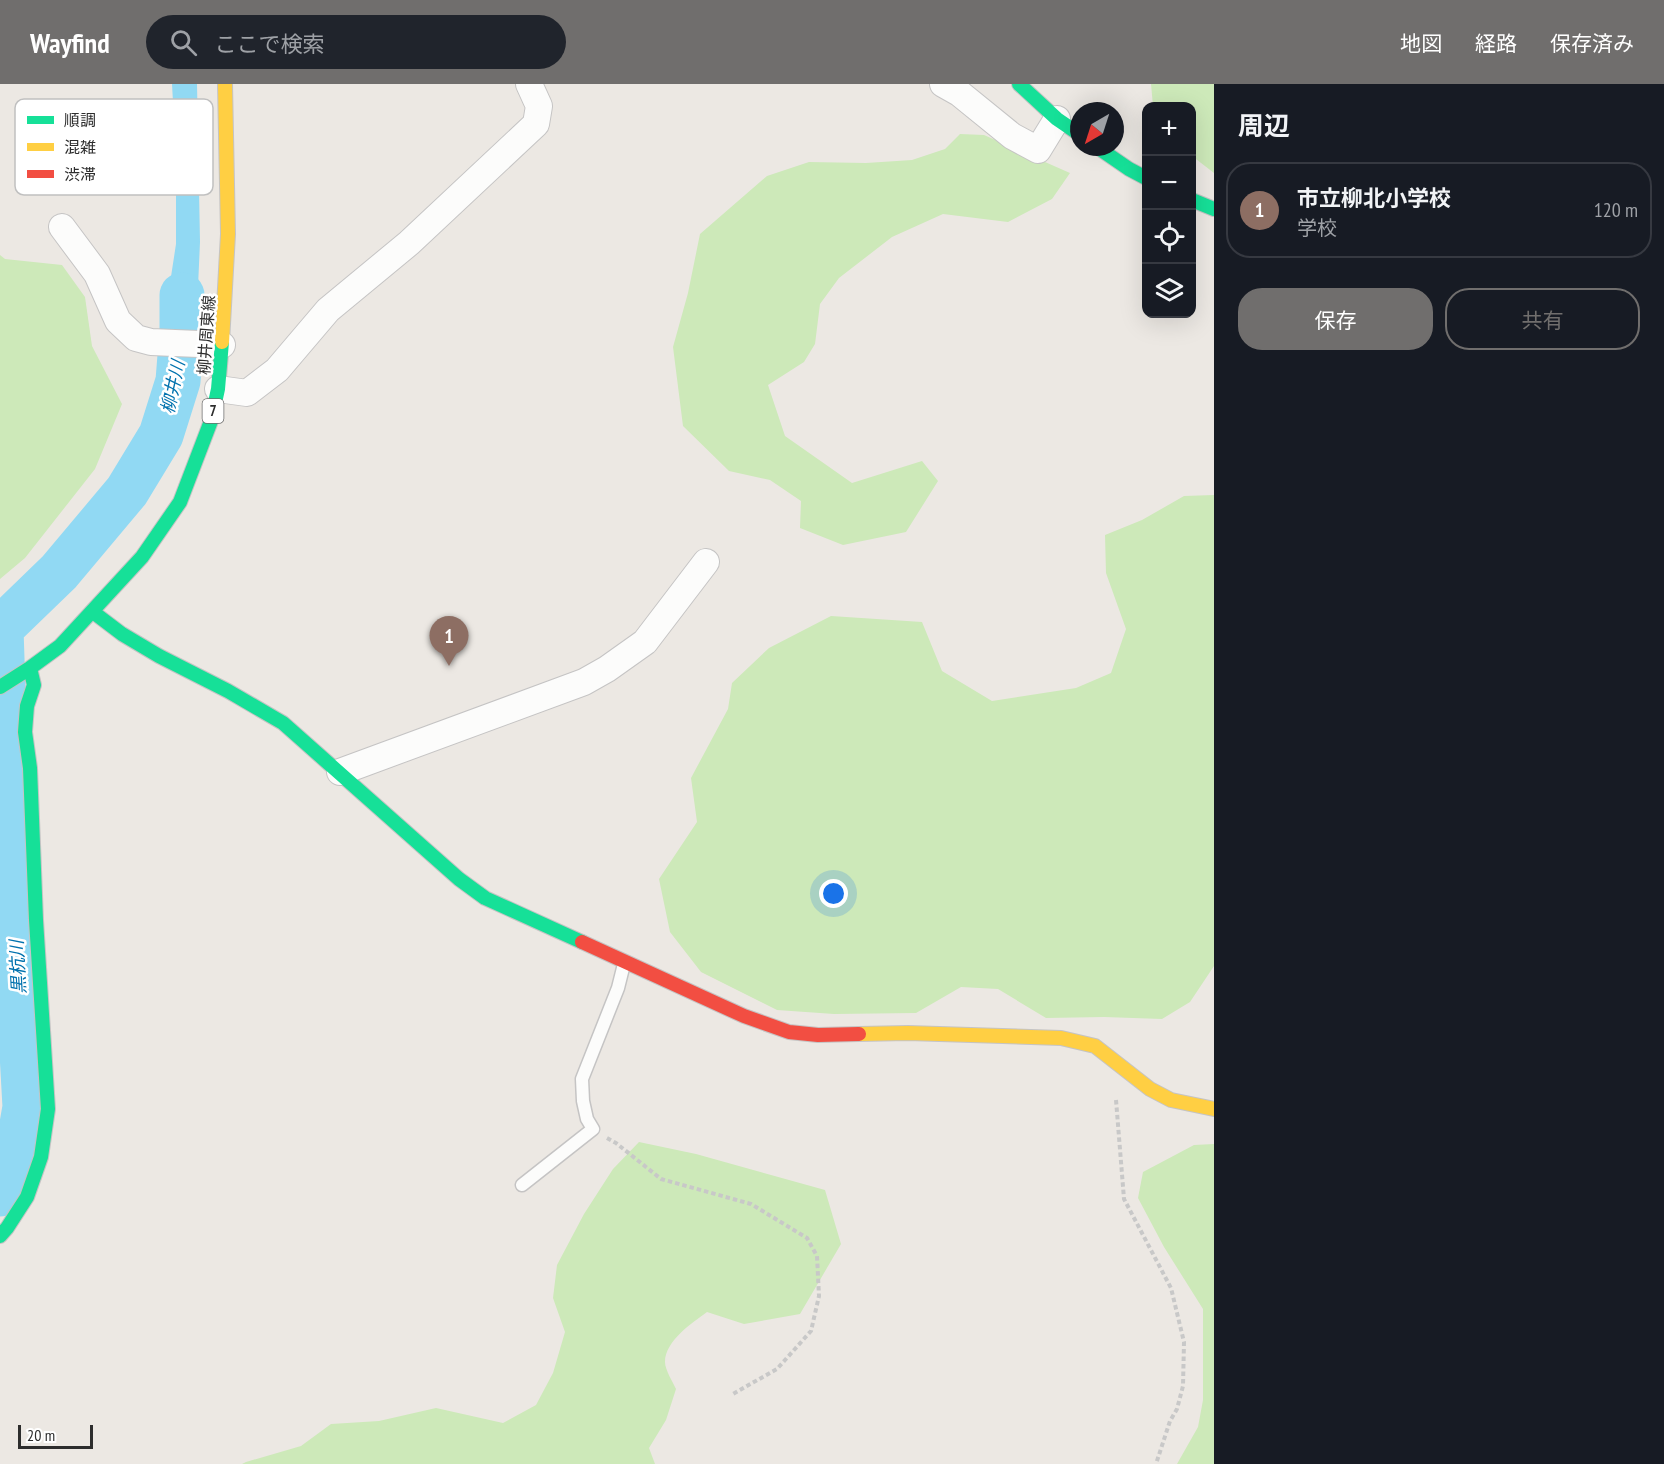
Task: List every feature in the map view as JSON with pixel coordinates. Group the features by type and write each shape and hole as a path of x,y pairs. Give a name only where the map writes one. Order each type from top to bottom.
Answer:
{"street":[{"name":"柳井周東線","path":"0,687 60,645 142,557 180,502 211,421 218,389 215,344 228,234 225,84"},
{"path":"218,389 247,393 277,370 328,310 409,243 536,124 539,106 529,84"},
{"path":"943,84 959,93 1012,136 1038,150 1058,119"},
{"path":"1019,84 1070,128"},
{"path":"1110,156 1142,176"},
{"path":"1196,202 1214,209"},
{"path":"62,227 97,274 118,321 136,338 151,342 215,344"},
{"path":"340,772 584,682 607,669 645,642 706,562"},
{"path":"93,612 122,634 159,656 228,691 283,723 459,879 485,898 744,1016 789,1032 818,1035 908,1033 1061,1038 1095,1046 1149,1089 1171,1100 1214,1109"},
{"path":"0,1236 27,1197 41,1157 48,1109 36,920 30,768 25,732 27,706 34,685 27,670"}],"lane":[{"path":"522,1185 593,1130 587,1119 583,1101 582,1079 618,988 624,962"}],"path":[{"path":"1125,1068 1117,1082 1116,1105 1124,1199 1171,1288 1184,1342 1183,1386 1177,1409 1170,1421 1156,1464"},
{"path":"593,1130 616,1143 661,1179 751,1204 807,1238 817,1256 819,1296 811,1331 777,1369 730,1395"}],"green space":[{"path":"1151,84 1214,84 1214,173 1196,159 1196,102 1153,102"},
{"path":"960,134 984,135 1070,173 1052,199 1008,222 943,214 892,237 839,278 820,304 815,344 804,362 768,385 785,436 852,483 922,461 938,481 906,532 843,545 800,528 801,501 770,480 729,471 683,426 673,347 688,293 700,234 767,176 809,162 866,163 912,160 945,149"},
{"path":"0,255 5,259 62,265 85,297 92,346 122,404 95,469 25,558 0,579"},
{"path":"1214,495 1214,966 1190,1002 1162,1019 1046,1018 998,989 961,987 916,1013 834,1014 777,1010 701,972 670,932 659,879 697,822 691,778 728,709 732,683 769,648 831,616 922,622 942,671 992,701 1076,688 1111,673 1126,629 1106,573 1105,535 1142,520 1184,496"},
{"path":"639,1142 696,1154 825,1190 841,1244 800,1314 744,1324 707,1312 674,1340 666,1354 665,1365 676,1389 666,1420 649,1448 655,1464 242,1464 301,1446 331,1424 379,1421 436,1408 503,1423 536,1405 553,1373 565,1332 553,1298 557,1265 584,1214 613,1169"},
{"path":"1214,1144 1214,1464 1177,1464 1198,1427 1203,1400 1203,1309 1164,1247 1138,1198 1143,1172 1194,1145"}],"water":[{"path":"172,84 197,84 197,99 173,99"},
{"path":"176,195 199,195 200,242 196,332 163,329 176,244"}],"waterway":[{"name":"柳井川","path":"0,629 59,572 127,491 161,435 178,381 182,295"},
{"name":"黒杭川","path":"0,1194 15,1165 25,1107 5,748 1,629"}],"traffic: fast":[{"path":"1019,84 1070,128"},
{"path":"1110,156 1142,176"},
{"path":"1196,202 1214,209"},
{"path":"0,687 60,646 142,557 180,502 211,421 218,389 222,342"},
{"path":"93,612 122,634 159,656 228,691 283,723 459,879 485,898 582,942"},
{"path":"0,1236 27,1197 41,1157 48,1109 36,920 30,768 25,732 27,706 34,685 30,668"}],"traffic: slow":[{"path":"222,342 228,234 225,84"},
{"path":"859,1034 908,1033 1061,1038 1095,1046 1150,1089 1171,1100 1214,1109"}],"traffic: jam":[{"path":"582,942 744,1016 789,1032 818,1035 859,1034"}],"place":[{"name":"市立柳北小学校","path":"449,666"}]}
